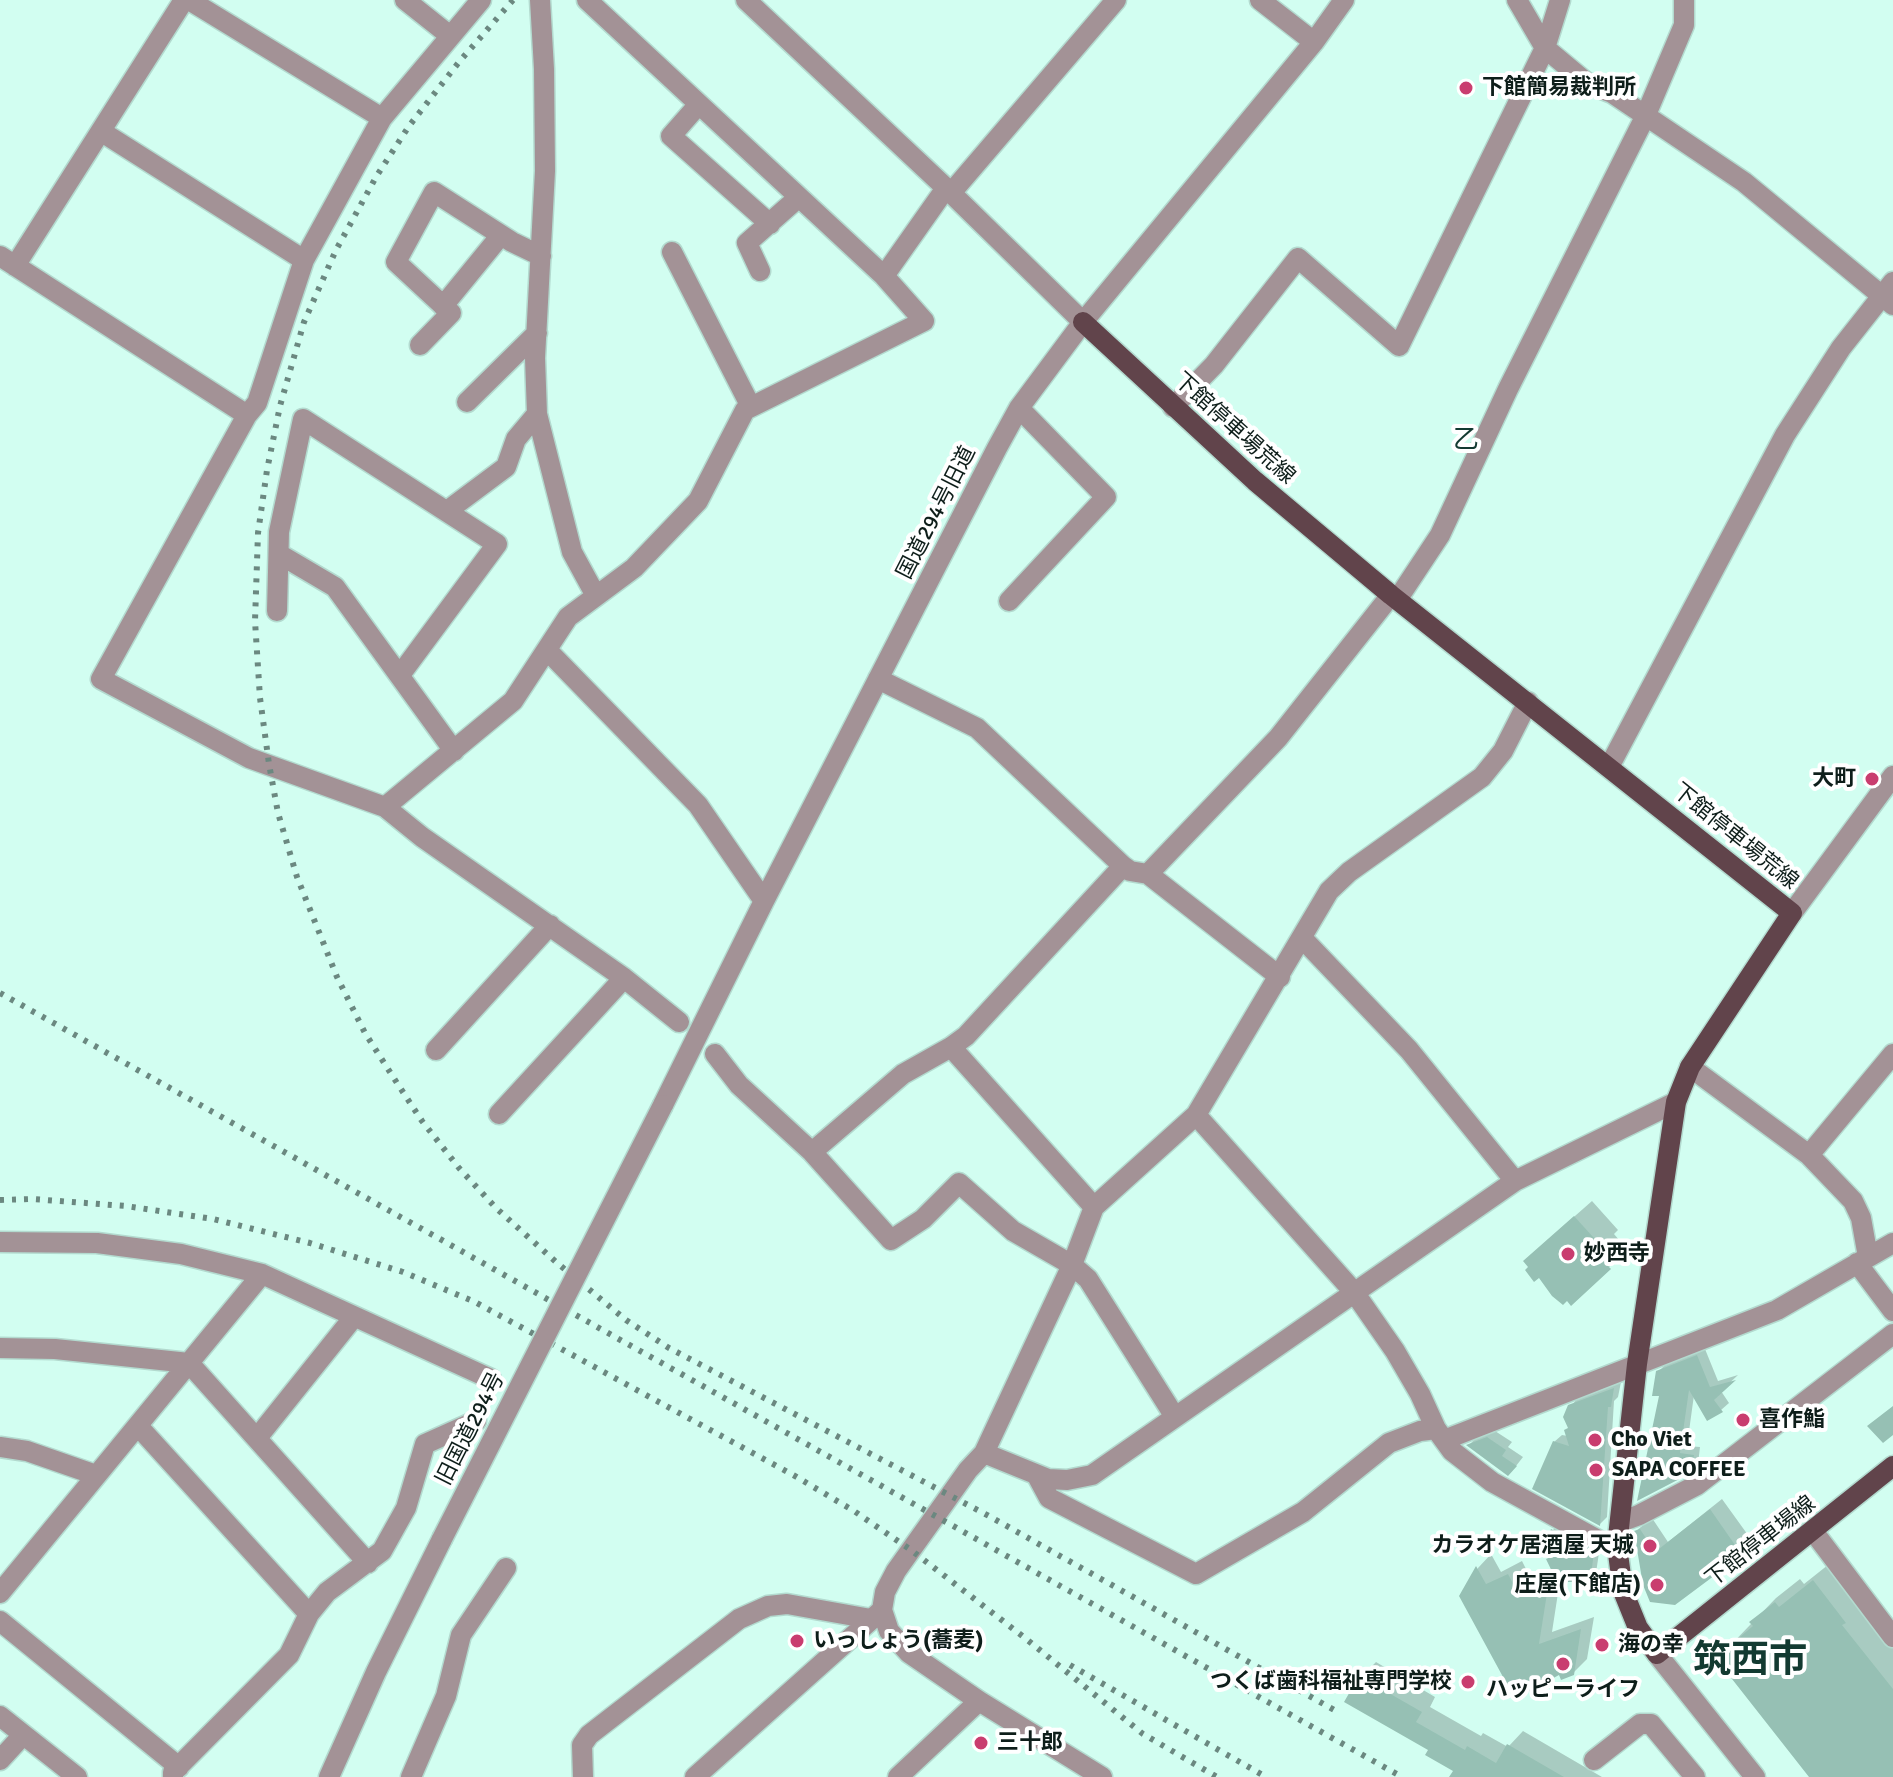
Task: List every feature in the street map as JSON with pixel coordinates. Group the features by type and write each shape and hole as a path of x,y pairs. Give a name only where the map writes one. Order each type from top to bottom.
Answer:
{"main road":[{"name":"下館停車場荒線","path":"1083,322 1255,481 1394,597 1792,913 1690,1067 1676,1102 1637,1364 1617,1546 1627,1604 1638,1628 1657,1654"},
{"name":"下館停車場線","path":"1657,1654 1893,1466"}],"street":[{"path":"247,415 8,261 102,132 187,0 382,118"},
{"path":"405,0 449,35"},
{"path":"481,0 382,118 304,260 257,403 247,415 101,679 249,758 385,807 422,837 624,978 679,1022"},
{"path":"540,0 545,157 537,333 537,414 572,552 596,596"},
{"path":"385,807 513,701 568,617 634,568 698,501 745,410 924,321 884,276 587,0"},
{"path":"746,0 1083,322"},
{"path":"884,276 949,191 1116,0"},
{"path":"1260,0 1314,42"},
{"name":"国道294号旧道","path":"663,1105 764,901 1019,408 1083,322 1314,42 1344,0"},
{"path":"1517,0 1545,48 1587,83 1612,93 1744,182 1889,294 1841,348 1785,435 1609,767"},
{"path":"1173,407 1214,365 1298,258 1399,346 1545,48 1560,0"},
{"path":"1148,874 1278,738 1394,597 1440,535 1508,389 1645,117 1684,25 1684,0"},
{"path":"699,104 671,136 770,224"},
{"path":"102,132 304,260"},
{"path":"420,345 451,313 396,262 434,192 501,235 541,256"},
{"path":"760,271 747,243 799,197"},
{"path":"443,306 501,235"},
{"path":"672,252 751,407"},
{"path":"467,402 537,333"},
{"path":"1009,601 1106,497 1019,408"},
{"path":"447,511 506,467 516,439 537,414"},
{"path":"277,611 279,532 303,419 497,544 400,675"},
{"path":"279,554 335,587 454,751"},
{"path":"547,650 698,805 764,901"},
{"path":"878,679 977,728 1123,866 1130,871 1148,874 1280,977"},
{"path":"695,1777 876,1614 896,1571 968,1470 984,1453 1072,1265 1094,1207 1196,1115 1329,891 1349,872 1482,777 1503,751 1528,702"},
{"path":"1792,913 1893,776"},
{"path":"812,1152 903,1074 966,1036 1123,866"},
{"path":"436,1050 550,925"},
{"path":"1302,938 1409,1050 1515,1181"},
{"path":"499,1114 624,978"},
{"path":"951,1047 1094,1207"},
{"path":"715,1054 739,1085 812,1152 891,1240 923,1219 959,1183 1013,1231 1072,1265 1088,1279 1175,1417"},
{"path":"1809,1155 1893,1054"},
{"path":"1690,1067 1809,1155 1853,1201 1861,1218 1863,1260 1893,1311"},
{"path":"984,1453 1048,1479 1067,1480 1092,1475 1515,1181 1676,1102"},
{"name":"旧国道294号","path":"329,1777 376,1672 442,1539 663,1105"},
{"path":"1196,1115 1354,1292 1395,1351 1440,1434 1461,1459 1492,1482 1600,1541 1617,1546"},
{"path":"0,1242 97,1243 181,1254 262,1274 491,1379"},
{"path":"1036,1474 1049,1498 1196,1574 1303,1512 1389,1443 1420,1431 1440,1434 1777,1310 1893,1243"},
{"path":"0,1593 262,1274"},
{"path":"257,1438 353,1318"},
{"path":"1620,1522 1697,1485 1893,1334"},
{"path":"0,1348 55,1349 189,1363 368,1563"},
{"path":"0,1621 176,1772 289,1655 309,1614 327,1592 382,1551 406,1508 425,1444 476,1421"},
{"path":"138,1426 309,1614"},
{"path":"0,1447 27,1451 96,1475"},
{"path":"1813,1531 1893,1637"},
{"path":"411,1777 446,1696 461,1635 507,1568"},
{"path":"583,1777 582,1745 589,1735 739,1619 768,1606 787,1604 876,1614 909,1653 979,1701 1102,1777"},
{"path":"1657,1654 1755,1777"},
{"path":"908,1774 979,1701"},
{"path":"0,1716 77,1777"},
{"path":"1594,1760 1640,1724 1651,1724 1695,1777"},
{"path":"0,1760 23,1735"}],"building":[{"path":"1574,1216 1603,1248 1600,1252 1605,1258 1603,1261 1611,1269 1571,1306 1567,1301 1563,1305 1552,1296 1539,1278 1534,1282 1525,1270 1528,1267 1523,1261"},
{"path":"1697,1355 1710,1387 1736,1380 1714,1400 1723,1412 1707,1421 1689,1390 1680,1453 1694,1455 1691,1473 1637,1501 1659,1396 1652,1396 1656,1371"},
{"path":"1614,1388 1611,1407 1608,1407 1600,1526 1532,1489 1553,1441 1569,1446 1564,1430 1568,1428 1563,1417 1568,1405"},
{"path":"1893,1406 1893,1435 1883,1443 1867,1426"},
{"path":"1487,1437 1506,1450 1502,1456 1517,1466 1508,1476 1466,1445"},
{"path":"1710,1509 1742,1555 1675,1605 1650,1602 1643,1585 1634,1531 1640,1529 1655,1552"},
{"path":"1551,1529 1594,1553 1590,1582 1557,1582 1546,1559 1562,1552 1546,1543"},
{"path":"1476,1566 1486,1584 1508,1574 1518,1593 1549,1581 1539,1644 1581,1629 1574,1675 1561,1680 1559,1675 1515,1699 1459,1596"},
{"path":"1813,1580 1846,1623 1842,1625 1893,1689 1893,1777 1809,1777 1721,1665 1723,1651 1753,1626 1749,1622 1775,1602 1779,1607"},
{"path":"1359,1676 1422,1712 1416,1722 1465,1750 1467,1746 1496,1763 1507,1744 1564,1777 1449,1777 1453,1771 1425,1755 1428,1750 1344,1702"}],"railway":[{"path":"513,0 409,126 376,177 336,250 304,322 280,406 267,470 258,533 255,621 260,698 269,764 278,813 297,877 337,977 365,1033 422,1121 459,1168 496,1208 626,1320 669,1348 989,1516 1336,1711"},
{"path":"0,993 1402,1777"},
{"path":"0,1200 32,1199 126,1206 213,1219 310,1243 403,1272 475,1302 854,1511 911,1550 1143,1734 1217,1777"},
{"path":"1070,1665 1266,1777"}],"place":[{"name":"下館簡易裁判所","path":"1466,88"},
{"name":"大町","path":"1872,779"},
{"name":"妙西寺","path":"1568,1254"},
{"name":"喜作鮨","path":"1743,1420"},
{"name":"Cho Viet","path":"1595,1440"},
{"name":"SAPA COFFEE","path":"1596,1470"},
{"name":"カラオケ居酒屋 天城","path":"1650,1546"},
{"name":"庄屋(下館店)","path":"1657,1585"},
{"name":"いっしょう(蕎麦)","path":"797,1641"},
{"name":"海の幸","path":"1602,1645"},
{"name":"ハッピーライフ","path":"1563,1664"},
{"name":"つくば歯科福祉専門学校","path":"1468,1682"},
{"name":"三十郎","path":"981,1743"}],"district":[{"name":"乙","path":"1466,441"},
{"name":"筑西市","path":"1750,1662"}]}
